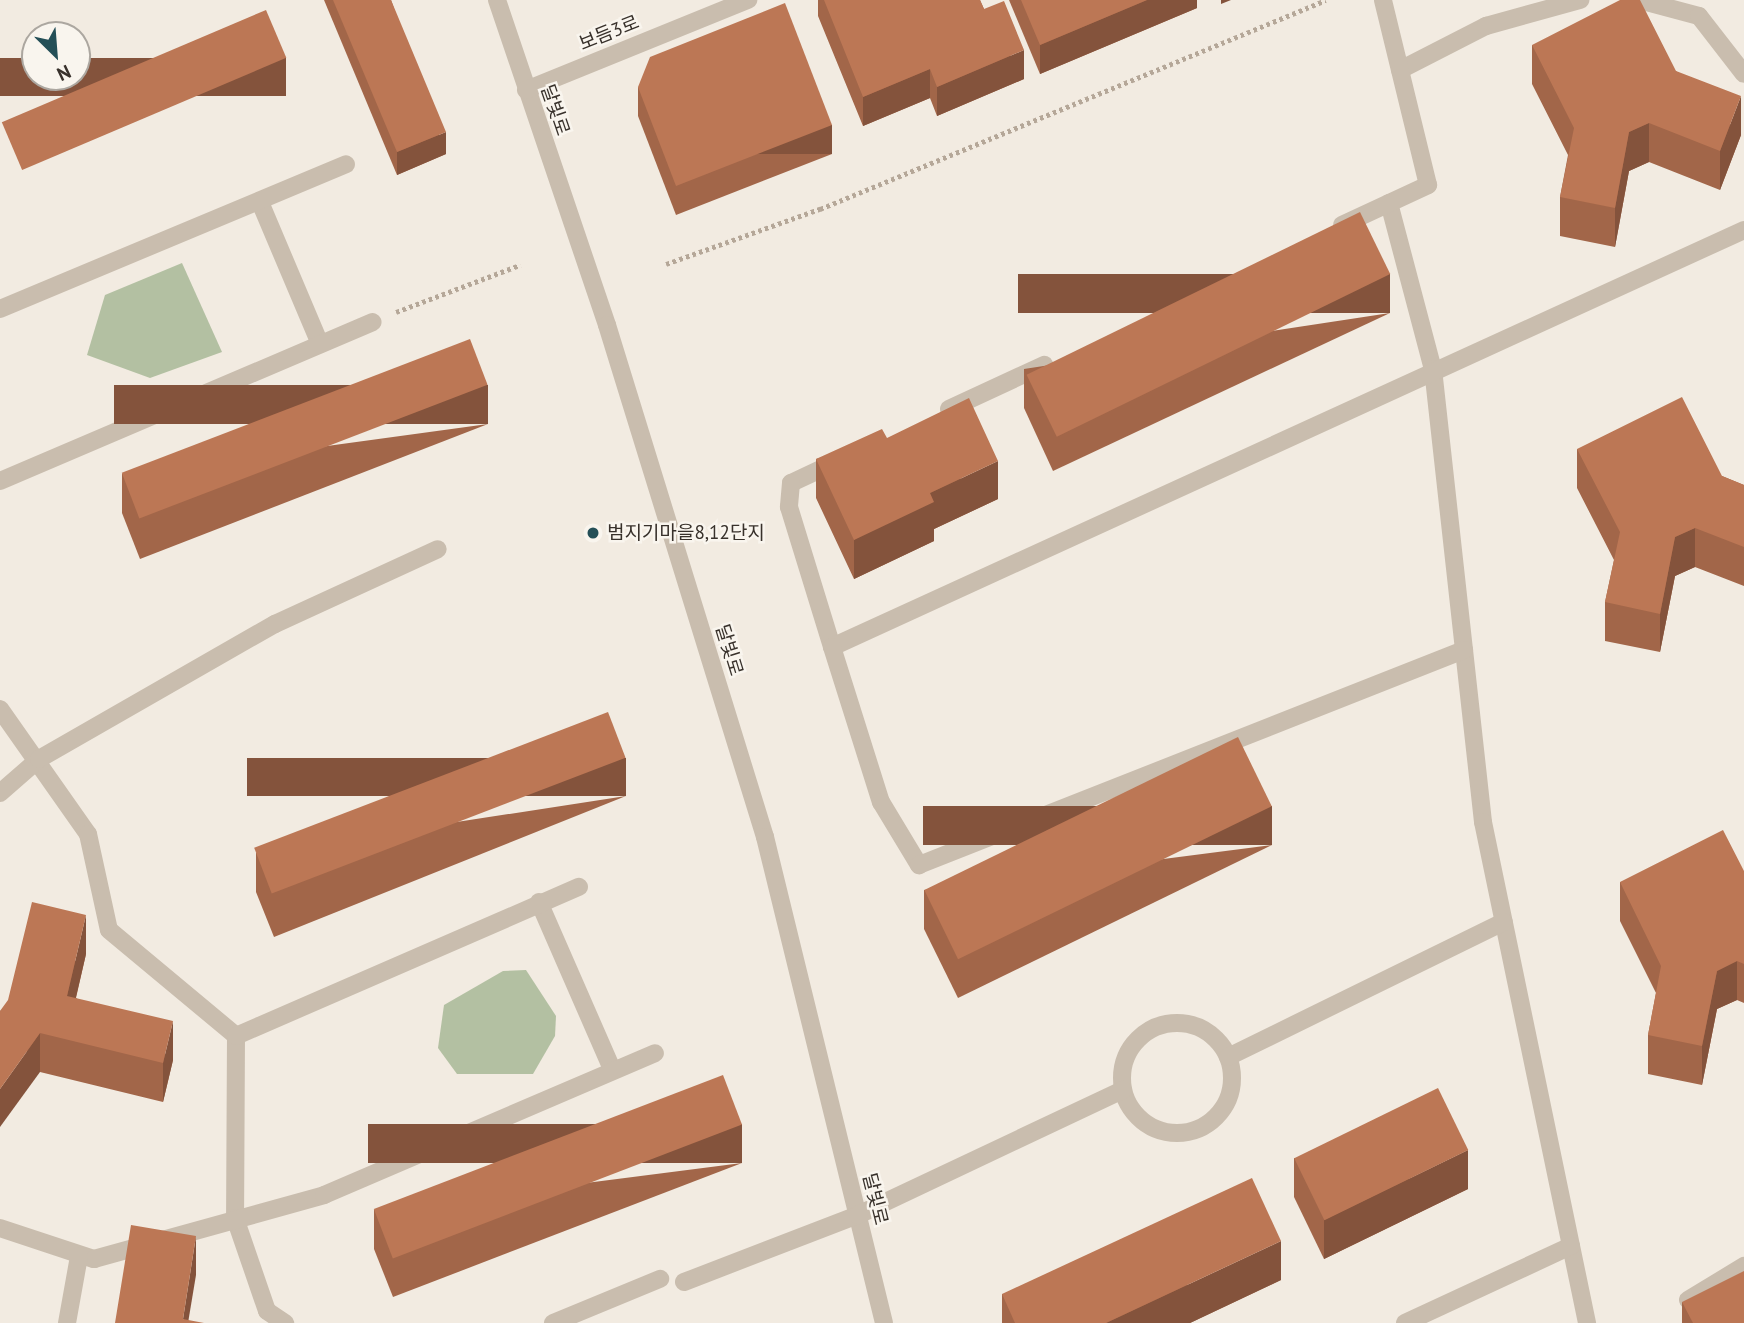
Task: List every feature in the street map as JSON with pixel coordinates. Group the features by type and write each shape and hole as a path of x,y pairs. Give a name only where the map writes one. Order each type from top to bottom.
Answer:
{"street":[{"name":"달빛로","path":"497,0 607,325 765,837 884,1323"},
{"name":"보듬3로","path":"526,90 748,0"},
{"path":"1326,233 1428,185 1383,0"},
{"path":"1400,70 1486,26 1580,0"},
{"path":"1639,0 1699,16 1744,74"},
{"path":"0,309 346,164"},
{"path":"260,202 320,344"},
{"path":"1389,203 1433,369 1483,822 1587,1323"},
{"path":"832,647 1433,369 1744,230"},
{"path":"0,481 372,322"},
{"path":"928,419 1065,355"},
{"path":"854,454 792,483 789,507 881,802 919,865 1464,650"},
{"path":"0,793 39,760 275,624 438,549"},
{"path":"0,709 39,760 88,834 108,930 236,1036"},
{"path":"236,1036 579,887"},
{"path":"540,902 613,1072"},
{"path":"1228,1057 1504,922"},
{"path":"1187,1023 1205,1029 1228,1057 1232,1074 1223,1108 1194,1130 1159,1130 1142,1121 1123,1090 1127,1055 1137,1039 1152,1028 1187,1023"},
{"path":"236,1036 234,1218 267,1311 285,1323"},
{"path":"0,1228 94,1259 324,1195 655,1053"},
{"path":"684,1282 858,1215 1123,1090"},
{"path":"1405,1323 1571,1246"},
{"path":"67,1323 79,1256"},
{"path":"1688,1300 1744,1266"},
{"path":"553,1323 660,1279"}],"path":[{"path":"666,264 820,209 1326,0"},
{"path":"372,322 520,265"}],"green space":[{"path":"182,263 222,352 150,378 87,355 105,295"},
{"path":"526,970 556,1016 555,1036 533,1074 457,1074 438,1048 444,1005 503,971"}],"building":[{"path":"333,0 391,0 446,132 397,152"},
{"path":"824,0 980,0 984,9 1004,1 1024,50 937,87 930,69 863,97"},
{"path":"1021,0 1147,0 1040,45"},
{"path":"1620,0 1640,0 1676,71 1741,96 1720,151 1649,123 1629,132 1615,208 1560,197 1574,128 1532,45"},
{"path":"785,3 832,125 676,186 638,87 650,57"},
{"path":"266,10 286,58 22,170 2,122 75,91 91,91 91,84"},
{"path":"1360,212 1390,274 1057,437 1027,375"},
{"path":"470,339 488,385 139,518 122,473"},
{"path":"1682,397 1722,476 1744,485 1744,547 1695,528 1675,537 1660,614 1605,602 1620,532 1577,449"},
{"path":"969,398 998,461 930,493 934,502 854,540 816,459 882,429 887,438"},
{"path":"608,712 626,758 272,894 254,848"},
{"path":"1238,737 1272,806 958,959 924,890"},
{"path":"1723,830 1744,871 1744,964 1737,961 1717,971 1702,1046 1648,1035 1661,966 1620,882"},
{"path":"32,902 86,915 67,996 173,1021 163,1063 40,1033 0,1089 0,1011 8,1000"},
{"path":"723,1075 742,1124 393,1259 374,1209"},
{"path":"1438,1088 1468,1150 1324,1220 1294,1158"},
{"path":"1252,1178 1281,1241 1106,1323 1015,1323 1002,1294"},
{"path":"131,1225 196,1236 183,1319 204,1323 115,1323"},
{"path":"1744,1271 1744,1323 1693,1323 1682,1302"}],"place":[{"name":"범지기마을8,12단지","path":"593,533"}]}
